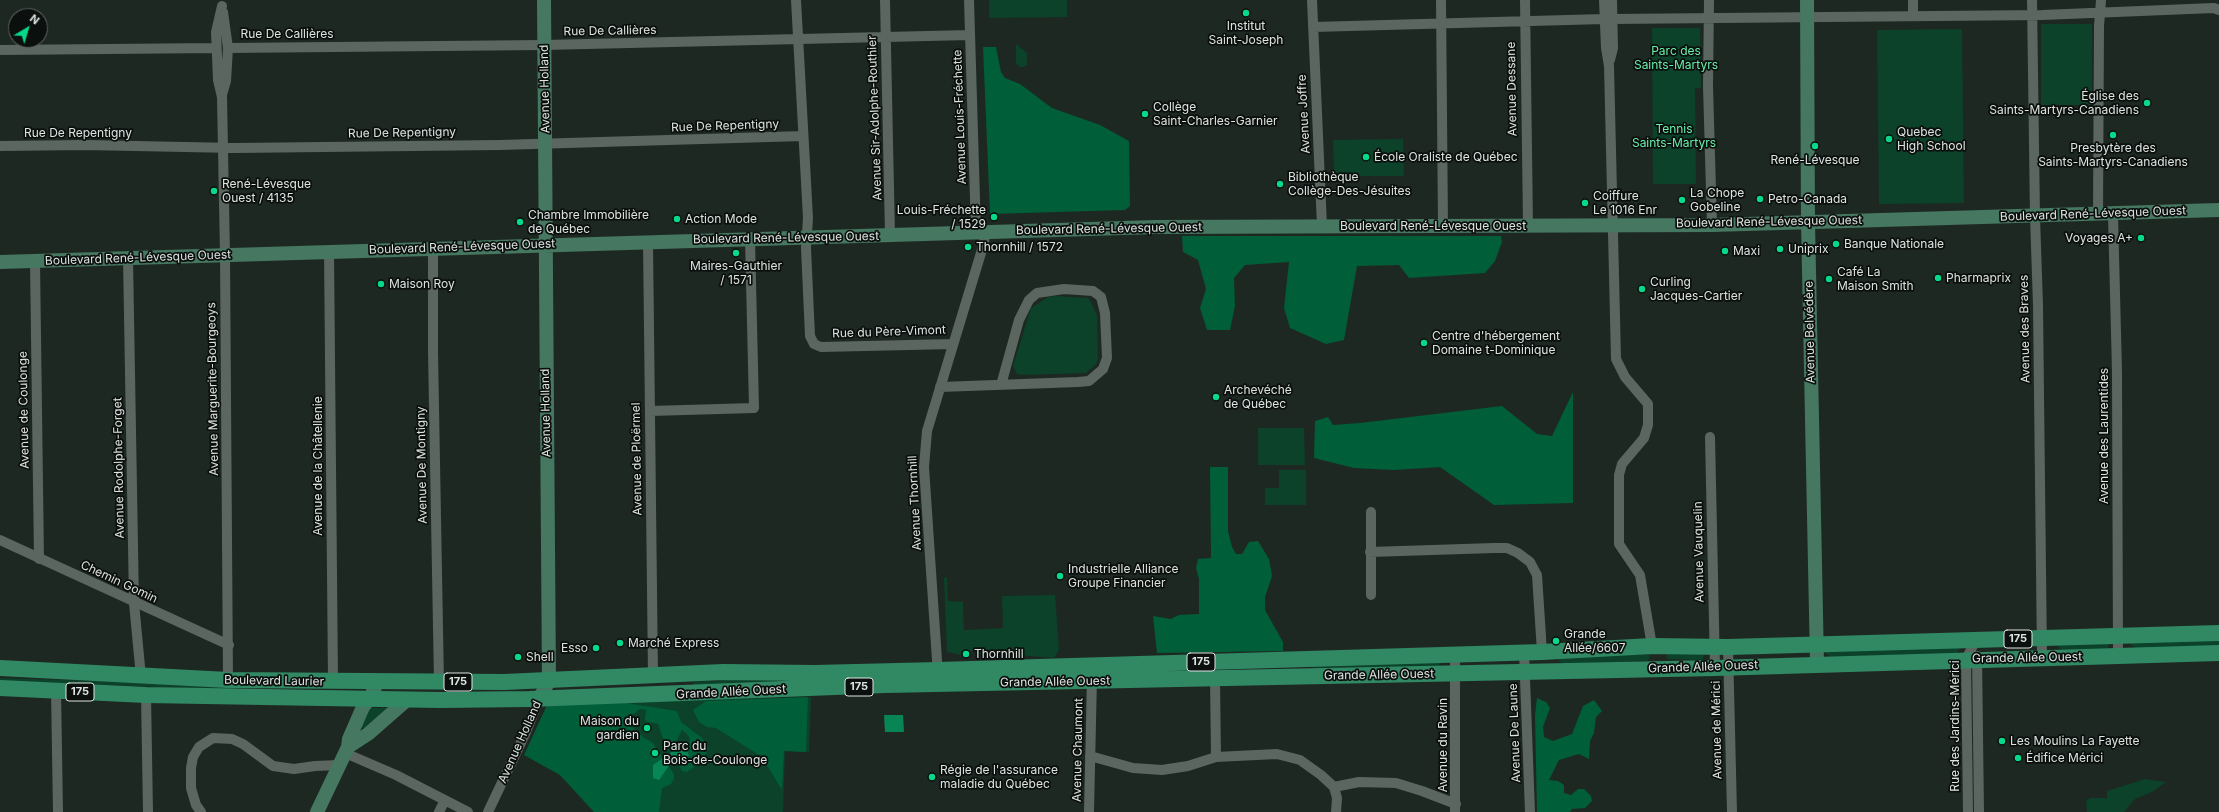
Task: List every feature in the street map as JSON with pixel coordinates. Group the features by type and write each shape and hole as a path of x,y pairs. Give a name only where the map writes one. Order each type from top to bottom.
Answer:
{"main road":[{"name":"Avenue Holland","path":"539,698 549,681 544,0"},
{"name":"Avenue Belvédère","path":"1807,0 1808,222 1817,663"},
{"name":"Boulevard René-Lévesque Ouest","path":"0,262 545,244 1156,227 1613,224 1712,225 1968,217 2113,215 2219,210"},
{"name":"Grande Allée Ouest","path":"539,698 938,677 1092,665 1542,652 1652,646 1721,647 1975,642 2042,638 2219,633"},
{"name":"Grande Allée Ouest","path":"549,681 723,672 1092,681 1215,679 1455,674 2219,653"},
{"path":"1308,659 1308,677"},
{"name":"Boulevard Laurier","path":"0,668 228,680 439,682 549,681"},
{"path":"317,812 344,755 349,739 363,707 370,698 378,681"},
{"name":"Boulevard Laurier","path":"0,688 146,695 408,699 539,698"},
{"path":"344,755 408,699"}],"street":[{"path":"796,0 808,218 807,237"},
{"name":"Avenue Sir-Adolphe-Routhier","path":"885,0 890,235"},
{"name":"Avenue Louis-Fréchette","path":"969,0 980,232"},
{"name":"Avenue Joffre","path":"1312,0 1322,226"},
{"path":"1441,0 1442,226"},
{"name":"Avenue Dessane","path":"1525,0 1524,20 1528,225"},
{"path":"1604,0 1608,19"},
{"path":"1612,0 1608,19 1606,48 1609,66 1616,359 1625,377 1648,404 1648,425 1644,438 1622,464 1619,474 1619,544 1640,575 1652,646"},
{"path":"1709,0 1708,86 1712,225"},
{"path":"1913,0 1913,16"},
{"name":"Avenue des Braves","path":"2032,0 2035,217 2038,305 2042,658"},
{"path":"2098,215 2101,0"},
{"name":"Avenue Marguerite-Bourgeoys","path":"222,3 216,32 216,48 218,80 222,96 225,255 229,645 228,680"},
{"name":"Avenue Marguerite-Bourgeoys","path":"222,3 228,48 226,81 222,96"},
{"path":"1313,27 1524,20 1808,16 2032,15 2100,14 2214,8 2219,10"},
{"name":"Rue De Callières","path":"228,48 544,46 970,35"},
{"path":"0,50 216,48"},
{"name":"Rue De Repentigny","path":"0,146 85,145 222,148 545,144 803,136"},
{"name":"Avenue des Laurentides","path":"2113,215 2117,372 2118,656"},
{"name":"Avenue Thornhill","path":"938,677 924,467 927,430 984,243 980,232"},
{"name":"Rue du Père-Vimont","path":"807,237 810,336 814,344 821,347 953,344"},
{"path":"650,411 754,408 750,239"},
{"name":"Avenue de Ploërmel","path":"648,242 654,676"},
{"name":"Avenue De Montigny","path":"433,248 433,352 439,682"},
{"name":"Avenue de la Châtellenie","path":"329,251 333,681"},
{"name":"Avenue Rodolphe-Forget","path":"128,258 134,603 141,676"},
{"name":"Avenue de Coulonge","path":"35,261 39,559"},
{"path":"940,388 1078,382 1089,380 1103,369 1107,358 1105,313 1101,297 1093,291 1064,289 1037,293 1029,300 1019,320 1001,385"},
{"name":"Avenue Vauquelin","path":"1710,437 1722,667"},
{"path":"1371,512 1371,595"},
{"name":"Chemin Gomin","path":"0,540 134,603 229,645"},
{"path":"1370,552 1507,548 1518,553 1530,562 1537,575 1542,652"},
{"name":"Rue des Jardins-Mérici","path":"1968,812 1972,659 1975,642"},
{"name":"Avenue De Laune","path":"1524,652 1530,812"},
{"name":"Avenue du Ravin","path":"1455,654 1456,808"},
{"name":"Rue des Jardins-Mérici","path":"1972,659 1979,812"},
{"name":"Avenue Chaumont","path":"1089,812 1092,665"},
{"name":"Avenue de Mérici","path":"1722,667 1732,812"},
{"path":"1215,679 1216,757"},
{"path":"56,690 58,812"},
{"path":"146,695 148,812"},
{"name":"Avenue Holland","path":"488,812 526,732 539,698"},
{"path":"201,812 196,805 191,788 191,768 193,757 199,747 213,738 232,739 243,744 273,766 294,769 314,766 344,755 396,775 468,812"},
{"path":"1090,756 1133,768 1162,770 1188,766 1216,757 1277,754 1300,760 1321,775 1334,787 1337,798 1336,812"},
{"path":"1334,787 1359,782 1396,783 1422,790 1456,808"},
{"path":"439,812 445,800"}],"green space":[{"path":"989,0 1067,0 1067,17 989,18"},
{"path":"2041,24 2092,24 2092,105 2041,105"},
{"path":"1652,28 1700,28 1701,88 1695,88 1696,184 1653,184"},
{"path":"1962,29 1964,203 1879,204 1877,30"},
{"path":"1016,44 1027,53 1027,65 1023,67 1020,67 1016,63"},
{"path":"1403,139 1404,176 1334,176 1333,140"},
{"path":"1048,297 1088,298 1091,302 1097,315 1098,359 1096,364 1086,373 1017,374 1013,366 1031,308"},
{"path":"1258,428 1304,428 1305,465 1258,465"},
{"path":"1279,470 1306,470 1306,505 1265,505 1265,488 1279,488"},
{"path":"947,577 948,601 963,602 964,630 1003,628 1002,596 1055,595 1059,650 1054,658 1007,654 976,655 975,651 961,651 961,655 947,652 944,578"},
{"path":"2219,636 2219,646 2136,648 2131,645 2131,642"},
{"path":"2110,643 2107,649 2062,650 2058,647 2058,644"},
{"path":"1960,647 1956,653 1830,657 1825,652"},
{"path":"1704,652 1703,660 1667,659 1667,654"},
{"path":"1648,654 1650,656 1648,661 1563,664 1559,661 1559,658"},
{"path":"1440,662 1438,667 1313,668 1313,666"},
{"path":"803,676 803,679 779,682 693,686 695,682"},
{"path":"0,678 235,685 235,690 0,681"},
{"name":"Parc du Bois-de-Coulonge","path":"811,697 809,752 785,751 783,812 594,812 560,775 524,755 620,702"},
{"path":"368,708 389,708 362,728 360,727"},
{"path":"2145,779 2166,782 2152,792 2135,799 2124,812 2087,812 2086,801 2090,798 2107,798 2107,791"}],"shaded area":[{"path":"983,47 996,47 1001,72 1005,78 1020,84 1052,108 1100,125 1129,141 1130,206 1125,210 990,214"},
{"path":"1182,236 1501,236 1502,242 1495,261 1485,273 1409,278 1399,265 1357,266 1344,340 1326,344 1290,328 1284,308 1289,262 1245,265 1234,278 1235,306 1230,330 1207,330 1200,308 1206,289 1198,260 1183,252"},
{"path":"1573,392 1573,503 1494,505 1440,467 1394,470 1354,468 1314,458 1315,421 1328,417 1333,425 1502,406 1537,434 1552,436"},
{"path":"1210,467 1228,467 1228,531 1232,547 1236,554 1242,554 1249,542 1258,541 1269,559 1272,576 1265,597 1265,610 1283,642 1283,651 1157,653 1153,616 1171,619 1179,615 1199,614 1199,579 1196,568 1198,559 1211,558"},
{"path":"808,697 806,752 784,751 782,790 762,757 716,728 707,727 699,722 693,710 706,701"},
{"path":"1537,698 1546,702 1550,708 1543,727 1544,737 1553,741 1572,734 1583,706 1594,700 1602,711 1596,717 1594,733 1590,741 1589,759 1579,754 1559,760 1549,780 1558,781 1564,785 1564,793 1571,795 1578,789 1584,789 1591,796 1592,801 1585,808 1572,809 1570,812 1537,812 1535,715"},
{"path":"620,702 677,711 681,722 701,737 709,748 702,761 687,772 682,771 677,762 687,759 689,755 687,751 690,739 687,734 682,730 677,740 670,745 665,744 658,724 645,721 646,710 640,709 632,715 627,722 644,738 652,742 674,774 674,779 671,784 662,788 659,812 594,812 560,775 524,755 547,705"},
{"path":"884,715 903,715 904,732 885,732"},
{"path":"678,746 687,751 689,755 687,759 670,764 659,780 653,778 653,765"}],"place":[{"name":"Institut Saint-Joseph","path":"1246,13"},
{"name":"Église des Saints-Martyrs-Canadiens","path":"2147,103"},
{"name":"Collège Saint-Charles-Garnier","path":"1145,114"},
{"name":"Presbytère des Saints-Martyrs-Canadiens","path":"2113,135"},
{"name":"Quebec High School","path":"1889,139"},
{"name":"René-Lévesque","path":"1815,146"},
{"name":"École Oraliste de Québec","path":"1366,157"},
{"name":"Bibliothèque Collège-Des-Jésuites","path":"1280,184"},
{"name":"René-Lévesque Ouest / 4135","path":"214,191"},
{"name":"Petro-Canada","path":"1760,199"},
{"name":"La Chope Gobeline","path":"1682,200"},
{"name":"Coiffure Le 1016 Enr","path":"1585,203"},
{"name":"Louis-Fréchette / 1529","path":"994,217"},
{"name":"Action Mode","path":"677,219"},
{"name":"Chambre Immobilière de Québec","path":"520,222"},
{"name":"Voyages A+","path":"2141,238"},
{"name":"Banque Nationale","path":"1836,244"},
{"name":"Thornhill / 1572","path":"968,247"},
{"name":"Uniprix","path":"1780,249"},
{"name":"Maxi","path":"1725,251"},
{"name":"Maires-Gauthier / 1571","path":"736,253"},
{"name":"Pharmaprix","path":"1938,278"},
{"name":"Café La Maison Smith","path":"1829,279"},
{"name":"Maison Roy","path":"381,284"},
{"name":"Curling Jacques-Cartier","path":"1642,289"},
{"name":"Centre d'hébergement Domaine t-Dominique","path":"1424,343"},
{"name":"Archevéché de Québec","path":"1216,397"},
{"name":"Industrielle Alliance Groupe Financier","path":"1060,576"},
{"name":"Grande Allée/6607","path":"1556,641"},
{"name":"Marché Express","path":"620,643"},
{"name":"Esso","path":"596,648"},
{"name":"Thornhill","path":"966,654"},
{"name":"Shell","path":"518,657"},
{"name":"Maison du gardien","path":"647,728"},
{"name":"Les Moulins La Fayette","path":"2002,741"},
{"name":"Parc du Bois-de-Coulonge","path":"655,753"},
{"name":"Édifice Mérici","path":"2018,758"},
{"name":"Régie de l'assurance maladie du Québec","path":"932,777"}],"park label":[{"name":"Parc des Saints-Martyrs","path":"1676,58"},
{"name":"Tennis Saints-Martyrs","path":"1674,136"}]}
